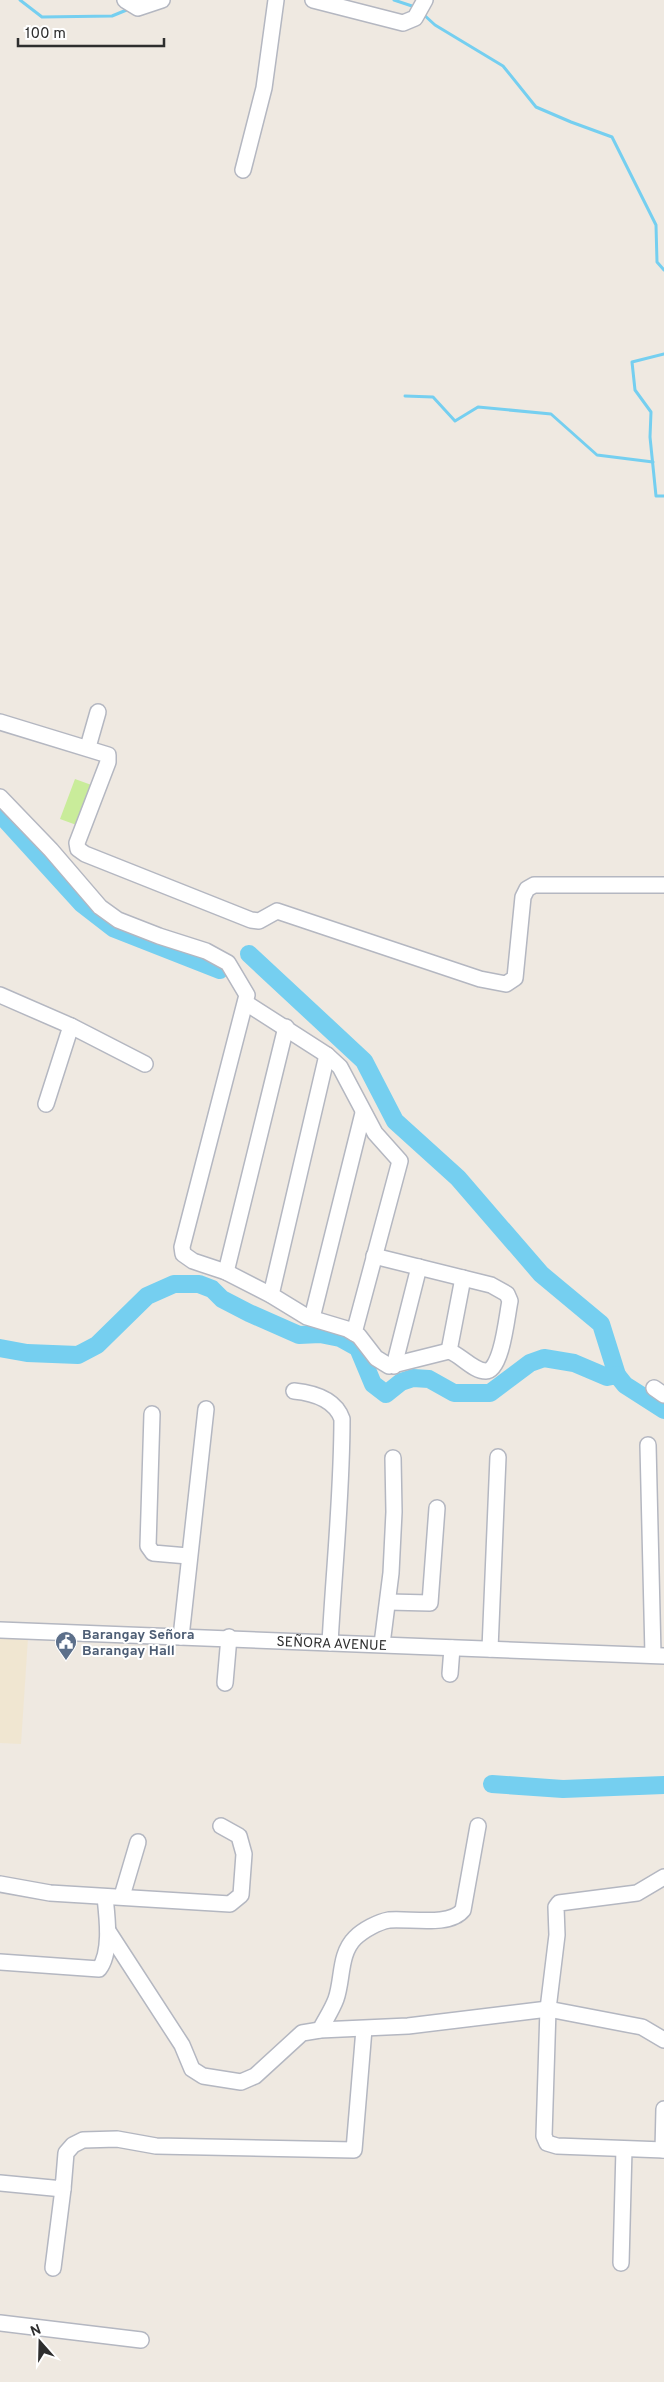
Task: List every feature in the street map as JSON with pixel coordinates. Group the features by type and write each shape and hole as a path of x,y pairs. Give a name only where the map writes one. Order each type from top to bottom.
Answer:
{"street":[{"path":"132,5 162,0"},
{"path":"243,170 264,88 276,0"},
{"path":"313,0 403,23 421,8"},
{"path":"88,748 98,712"},
{"path":"0,722 108,755 108,762 76,843 78,850 85,854 251,920 258,921 276,911 480,979 506,984 515,978 523,896 527,889 534,885 664,885"},
{"path":"0,797 51,850 100,907 118,920 206,951 228,963 247,995 182,1247 183,1254 193,1261 226,1272 312,1318 334,1324 354,1333 365,1343 376,1358 389,1366 449,1351 477,1368 487,1371 492,1369 499,1359 510,1301 507,1294 491,1285 374,1256"},
{"path":"0,995 71,1026 145,1064"},
{"path":"246,1003 286,1027 340,1066 375,1133 400,1161 354,1333"},
{"path":"46,1104 71,1026"},
{"path":"226,1272 286,1027"},
{"path":"271,1295 327,1055"},
{"path":"312,1318 363,1113"},
{"path":"394,1366 419,1267"},
{"path":"449,1351 463,1278"},
{"path":"294,1392 312,1393 320,1396 339,1410 342,1419 340,1507 336,1532 330,1644"},
{"path":"181,1637 188,1556 206,1409"},
{"path":"152,1414 148,1546 153,1553 188,1556"},
{"path":"648,1445 659,1656"},
{"path":"490,1649 498,1457"},
{"path":"382,1644 388,1602 394,1512 393,1458"},
{"path":"388,1602 430,1603 436,1546 436,1508"},
{"name":"SEÑORA AVENUE","path":"0,1630 229,1637 330,1644 382,1644 659,1656"},
{"path":"225,1684 229,1637"},
{"path":"450,1674 452,1648"},
{"path":"0,1884 50,1892 105,1897 122,1896 230,1904 241,1895 244,1854 239,1836 221,1826"},
{"path":"320,2030 336,2000 343,1961 355,1938 367,1929 388,1920 440,1920 459,1915 463,1910 478,1826"},
{"path":"122,1896 138,1842"},
{"path":"664,1877 637,1893 557,1905 557,1935 548,2010 544,2136 547,2143 557,2146 663,2150 664,2109"},
{"path":"0,1962 100,1969 104,1964 108,1931 105,1897"},
{"path":"108,1931 182,2045 192,2069 203,2076 242,2082 247,2080 255,2076 296,2036 302,2033 320,2030 408,2026 548,2010 642,2027 664,2040"},
{"path":"52,2268 66,2154 73,2145 83,2140 117,2139 156,2146 354,2150 364,2028"},
{"path":"621,2263 624,2150"},
{"path":"0,2183 63,2189"},
{"path":"0,2323 140,2340"}],"shaded area":[{"path":"0,1636 28,1638 21,1744 0,1743"}],"green space":[{"path":"75,779 97,787 82,827 60,819"}],"waterway":[{"path":"20,0 42,17 112,16 129,9"},
{"path":"394,0 415,7"},
{"path":"423,14 435,25 503,66 536,107 612,137 656,225 657,262 664,270"},
{"path":"664,354 632,362 635,390 651,412 650,437 656,496 664,496"},
{"path":"405,396 433,397 455,421 478,407 551,414 597,455 653,462"},
{"path":"0,814 82,904 113,928 220,970"},
{"path":"249,954 364,1061 395,1121 458,1178 541,1274 601,1324 617,1375"},
{"path":"0,1348 27,1353 78,1355 97,1345 147,1296 174,1284 199,1284 212,1289 222,1299 249,1313 299,1335 320,1334 340,1338 358,1348 373,1384 386,1394 401,1382 413,1378 429,1379 454,1393 490,1393 530,1363 544,1358 574,1363 607,1377 617,1375 625,1385 664,1410"},
{"path":"492,1784 563,1789 664,1785"}],"place":[{"name":"Barangay Señora Barangay Hall","path":"66,1661"}]}
